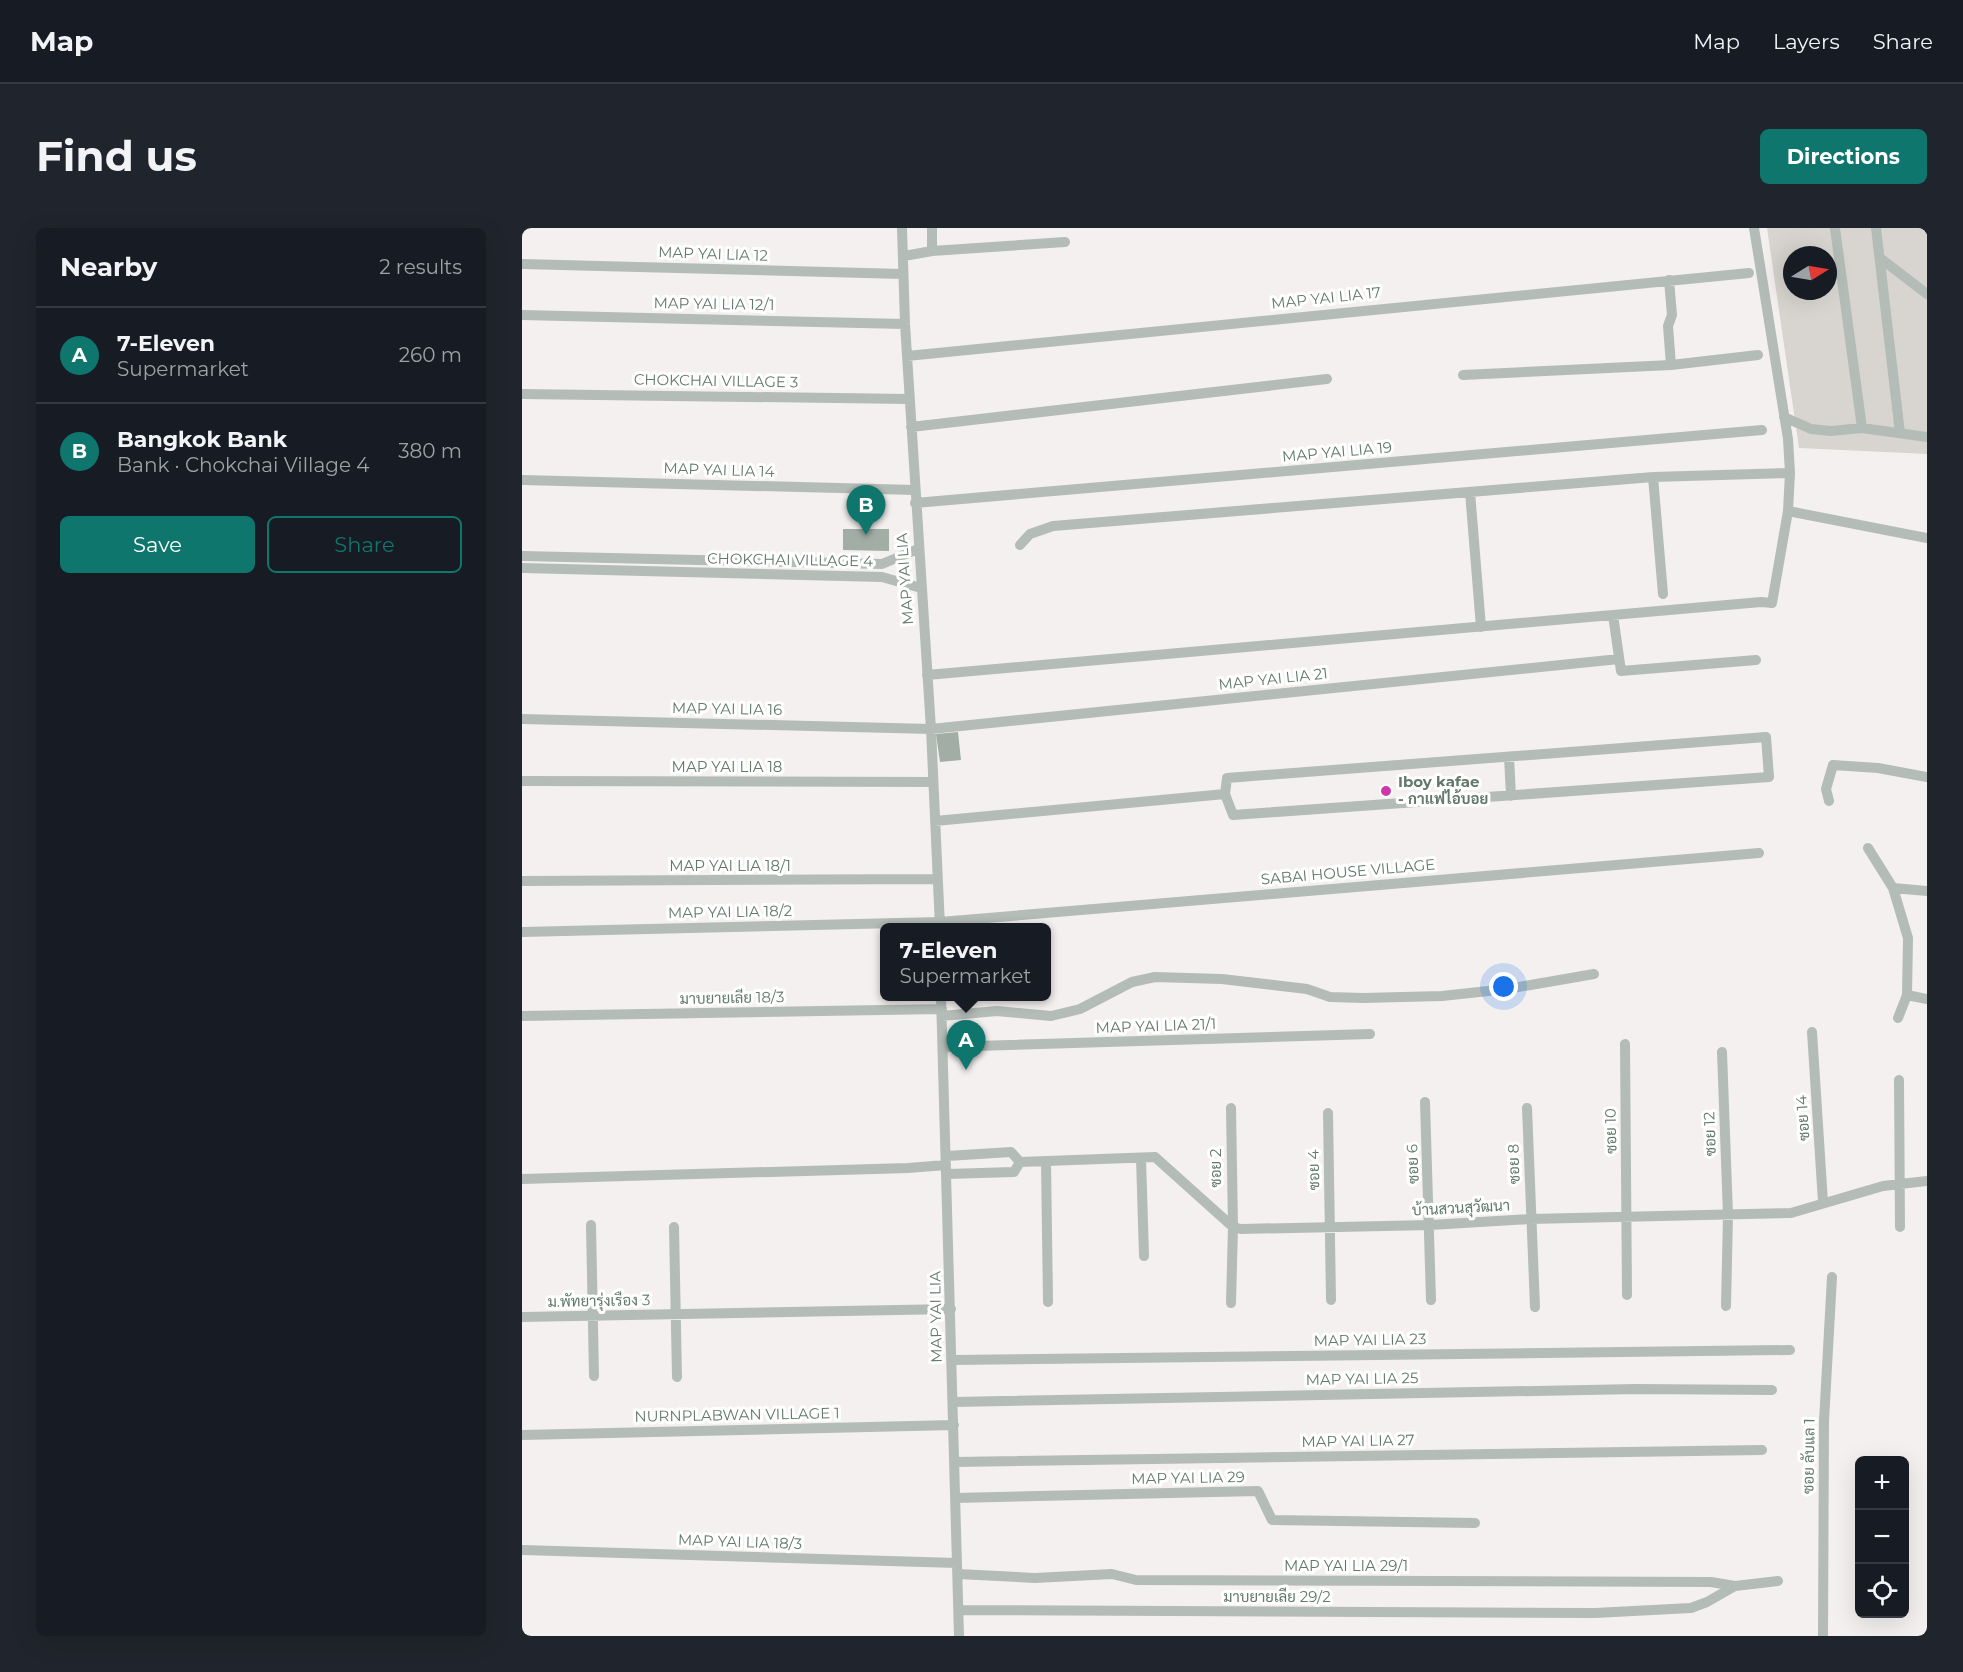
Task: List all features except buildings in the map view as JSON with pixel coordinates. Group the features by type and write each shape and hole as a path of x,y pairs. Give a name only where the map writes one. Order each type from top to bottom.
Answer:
{"street":[{"name":"MAP YAI LIA","path":"903,228 905,324 931,729 940,923"},
{"path":"932,228 932,251"},
{"path":"927,675 1761,602 1772,603 1788,511 1790,473 1788,439 1754,228"},
{"path":"1835,228 1862,428"},
{"path":"1876,228 1900,433"},
{"path":"904,256 932,251 1065,242"},
{"path":"1880,258 1927,294"},
{"name":"MAP YAI LIA 12","path":"522,264 903,274"},
{"name":"MAP YAI LIA 17","path":"907,356 1749,273"},
{"path":"1669,280 1672,315 1668,326 1671,365"},
{"name":"MAP YAI LIA 12/1","path":"522,315 905,324"},
{"path":"1463,375 1671,365 1758,355"},
{"path":"911,427 1327,379"},
{"name":"CHOKCHAI VILLAGE 3","path":"522,394 909,399"},
{"path":"1784,417 1811,429 1831,431 1862,428 1927,437"},
{"name":"MAP YAI LIA 19","path":"915,503 1762,430"},
{"path":"1020,545 1030,534 1053,526 1653,477 1790,473"},
{"path":"1653,477 1663,594"},
{"name":"MAP YAI LIA 14","path":"522,480 915,490"},
{"path":"1470,492 1481,627"},
{"path":"1788,511 1927,538"},
{"name":"CHOKCHAI VILLAGE 4","path":"522,556 882,564 918,549"},
{"name":"CHOKCHAI VILLAGE 4","path":"693,573 694,560"},
{"name":"CHOKCHAI VILLAGE 4","path":"522,568 882,577 921,588"},
{"path":"1613,615 1621,671 1756,660"},
{"name":"MAP YAI LIA 21","path":"931,729 1618,659"},
{"name":"MAP YAI LIA 16","path":"522,719 931,729"},
{"path":"1766,737 1769,777 1233,815 1225,794 1227,778 1509,757 1766,737"},
{"path":"1509,757 1510,795"},
{"path":"1829,801 1826,789 1833,765 1878,768 1927,777"},
{"name":"MAP YAI LIA 18","path":"522,782 933,782"},
{"path":"935,821 1225,794"},
{"path":"1868,848 1893,888 1908,938 1906,995 1899,1018"},
{"name":"SABAI HOUSE VILLAGE","path":"963,923 1759,853"},
{"name":"MAP YAI LIA 18/1","path":"522,881 937,879"},
{"path":"1893,888 1927,891"},
{"name":"MAP YAI LIA 18/2","path":"522,932 880,926"},
{"name":"มาบยายเลีย 18/3","path":"522,1016 997,1011 1051,1016 1080,1009 1132,981 1155,977 1222,980 1307,989 1330,997 1364,998 1442,996 1507,989 1594,974"},
{"path":"1906,995 1927,999"},
{"name":"MAP YAI LIA","path":"941,1001 959,1636"},
{"name":"ซอย 14","path":"1812,1032 1823,1202"},
{"name":"MAP YAI LIA 21/1","path":"943,1047 1370,1034"},
{"name":"ซอย 10","path":"1625,1044 1627,1295"},
{"name":"ซอย 12","path":"1722,1052 1728,1215 1726,1306"},
{"path":"1899,1080 1900,1227"},
{"name":"ซอย 6","path":"1425,1102 1431,1300"},
{"name":"ซอย 2","path":"1231,1108 1233,1227 1231,1303"},
{"name":"ซอย 8","path":"1527,1108 1535,1307"},
{"name":"ซอย 4","path":"1328,1113 1331,1300"},
{"path":"522,1179 908,1168 947,1165 1011,1152 1020,1162"},
{"path":"1020,1162 1155,1157 1233,1227"},
{"path":"1141,1158 1144,1256"},
{"path":"1046,1161 1048,1302"},
{"path":"947,1165 1014,1172 1020,1162"},
{"name":"บ้านสวนสุวัฒนา","path":"1233,1227 1241,1229 1430,1225 1530,1219 1791,1213 1823,1202 1898,1183 1927,1181"},
{"path":"591,1225 594,1376"},
{"path":"674,1227 677,1377"},
{"name":"ซอย ลับแล 1","path":"1823,1636 1824,1421 1832,1277"},
{"name":"ม.พัทยารุ่งเรือง 3","path":"522,1317 951,1309"},
{"name":"MAP YAI LIA 23","path":"952,1360 1790,1350"},
{"name":"MAP YAI LIA 25","path":"953,1402 1624,1389 1772,1390"},
{"name":"NURNPLABWAN VILLAGE 1","path":"522,1435 954,1425"},
{"name":"MAP YAI LIA 27","path":"954,1462 1762,1450"},
{"name":"MAP YAI LIA 29","path":"956,1498 1258,1491 1272,1520 1475,1522"},
{"name":"MAP YAI LIA 18/3","path":"522,1550 957,1569"},
{"name":"MAP YAI LIA 29/1","path":"957,1569 1035,1578 1112,1574 1136,1580 1711,1582 1736,1586"},
{"path":"1736,1586 1778,1581"},
{"name":"มาบยายเลีย 29/2","path":"959,1610 1594,1614 1691,1608 1736,1586"}],"shaded area":[{"path":"1767,228 1927,228 1927,454 1799,448"}],"place":[{"name":"Bangkok Bank","path":"866,535"},
{"name":"Iboy kafae - กาแฟไอ้บอย","path":"1386,791"},
{"name":"7-Eleven","path":"966,1070"}]}
